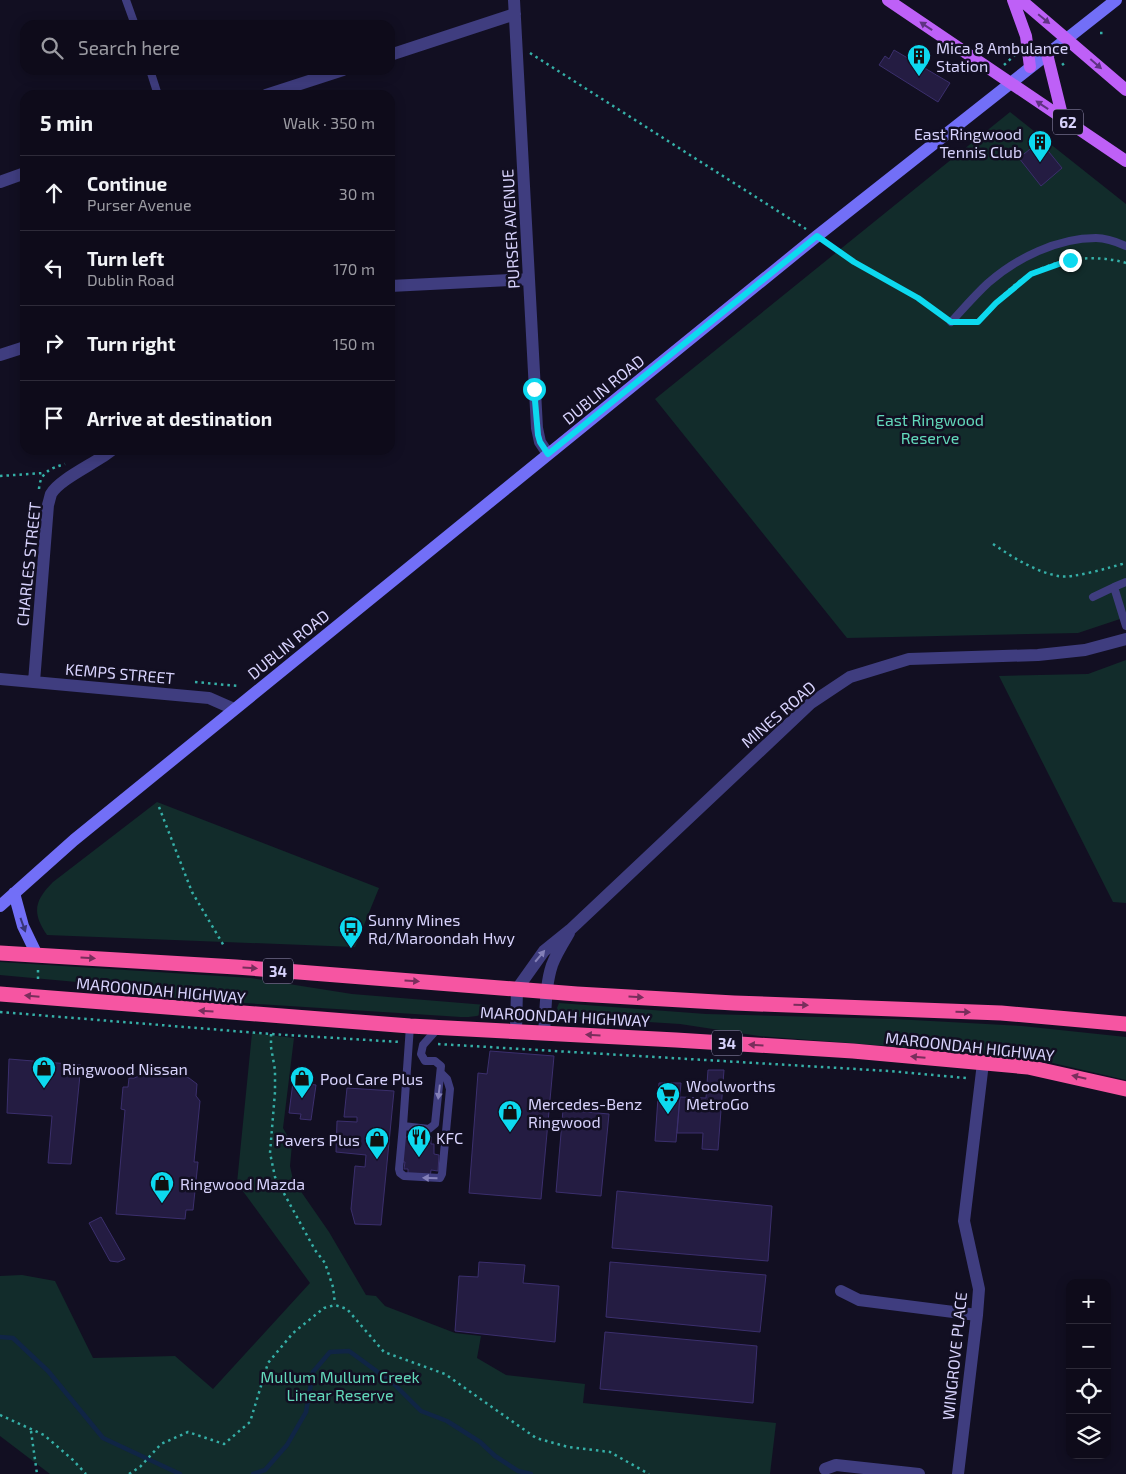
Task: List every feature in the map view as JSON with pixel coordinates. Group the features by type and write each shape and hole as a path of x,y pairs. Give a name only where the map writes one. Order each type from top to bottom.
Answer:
{"highway":[{"name":"MAROONDAH HIGHWAY","path":"0,953 38,960 236,967 547,992 734,1003 1001,1013 1126,1024"},
{"name":"MAROONDAH HIGHWAY","path":"0,994 438,1028 853,1051 1028,1067 1126,1089"}],"main road":[{"name":"62","path":"888,0 1126,161"},
{"path":"1013,0 1026,36 1030,67"},
{"path":"1021,0 1126,90"},
{"name":"DUBLIN ROAD","path":"0,906 74,840 548,454 817,236 1116,0"},
{"path":"1047,54 1063,119"},
{"path":"14,893 23,926 38,960"}],"street":[{"name":"PURSER AVENUE","path":"514,0 537,428 540,442 548,454"},
{"path":"395,53 515,14"},
{"path":"282,90 328,75"},
{"path":"0,182 20,175"},
{"path":"395,286 529,279"},
{"path":"0,356 20,350"},
{"name":"CHARLES STREET","path":"34,682 48,505 52,493 65,480 106,455"},
{"name":"MINES ROAD","path":"517,989 544,951 570,930 811,703 850,677 909,660 1038,655 1085,650 1126,639"},
{"name":"KEMPS STREET","path":"0,679 209,698 234,710"},
{"name":"MINES ROAD","path":"544,1033 547,992 552,963 570,930"},
{"path":"516,1031 517,989"},
{"name":"WINGROVE PLACE","path":"958,1474 977,1315 978,1289 964,1221 982,1063"},
{"path":"841,1291 859,1300 977,1315"},
{"path":"825,1469 836,1465 919,1474"}],"lane":[{"path":"126,0 133,20"},
{"path":"152,75 156,90"},
{"path":"951,322 988,284 1007,269 1048,247 1070,241 1098,238 1126,246"},
{"path":"1093,597 1126,582"},
{"path":"1114,587 1126,626"},
{"path":"410,1026 399,1169 400,1173 404,1176 440,1178 442,1174 450,1089 447,1080 441,1073"},
{"path":"403,1126 429,1129 435,1124 441,1066 435,1061 426,1061 420,1054 424,1044 438,1028"}],"path":[{"path":"1100,33 1106,33"},
{"path":"516,44 817,236 854,262 918,298 951,322 978,322 1013,288 1031,274 1048,267 1070,260 1093,258 1126,263"},
{"path":"1003,66 1021,50"},
{"path":"38,494 41,477 44,473 54,467 72,462"},
{"path":"0,476 44,473"},
{"path":"993,544 1032,568 1060,576 1100,571 1126,562"},
{"path":"190,682 238,686"},
{"path":"159,807 192,892 224,946"},
{"path":"38,960 38,979"},
{"path":"0,1012 409,1043"},
{"path":"271,1034 275,1070 270,1153 273,1169 275,1177 314,1250 325,1263 333,1287 335,1305"},
{"path":"424,1044 889,1071 966,1078"},
{"path":"129,1474 140,1467 161,1444 188,1432 224,1444 250,1422 268,1363 293,1333 324,1308 335,1305 347,1309 384,1352 445,1374 536,1438 568,1447 610,1452 649,1474"},
{"path":"0,1416 44,1435 86,1474"},
{"path":"31,1430 37,1474"}],"green space":[{"name":"East Ringwood Reserve","path":"1010,112 1126,204 1126,617 1078,633 847,638 655,399"},
{"path":"1126,660 1126,903 1113,902 999,676 1088,674"},
{"path":"157,802 379,888 355,947 47,935 37,914 37,907 42,895 53,882"},
{"path":"0,962 251,978 352,994 486,1005 489,1009 480,1015 461,1017 180,999 88,983 0,975"},
{"path":"559,1003 706,1014 894,1019 1022,1026 1126,1037 1126,1080 1027,1057 759,1036 680,1024 585,1018 560,1014 557,1008"},
{"name":"Mullum Mullum Creek Linear Reserve","path":"252,1033 294,1038 283,1128 292,1144 290,1166 293,1180 329,1232 366,1295 376,1296 385,1306 455,1333 481,1336 477,1358 506,1375 585,1384 583,1403 776,1423 770,1474 50,1474 0,1436 0,1276 22,1275 55,1281 93,1358 175,1356 213,1389 310,1283 237,1183"}],"building":[{"name":"Mica 8 Ambulance Station","path":"894,50 950,83 938,102 879,65 885,56 889,59"},
{"name":"East Ringwood Tennis Club","path":"1040,141 1062,168 1041,186 1019,158"},
{"name":"Mercedes-Benz Ringwood","path":"490,1051 554,1056 541,1199 469,1193 478,1073 487,1074"},
{"name":"Ringwood Nissan","path":"9,1059 81,1065 71,1164 48,1163 52,1116 7,1113"},
{"path":"708,1070 724,1070 718,1150 702,1149 703,1133 677,1133 680,1097 706,1098"},
{"path":"156,1072 178,1074 189,1078 197,1084 196,1096 200,1101 194,1162 198,1162 193,1210 186,1210 185,1219 116,1214 125,1110 121,1109 123,1087 128,1087 129,1078"},
{"name":"Pool Care Plus","path":"293,1082 316,1085 311,1120 300,1119 301,1114 289,1113"},
{"name":"Woolworths MetroGo","path":"659,1083 681,1083 676,1142 655,1141"},
{"name":"Pavers Plus","path":"347,1088 394,1091 381,1225 355,1224 351,1209 355,1166 365,1167 366,1155 336,1152 337,1121 357,1122 357,1117 344,1117"},
{"path":"563,1110 609,1114 601,1196 556,1192"},
{"name":"KFC","path":"411,1135 431,1137 431,1144 434,1144 434,1154 439,1155 438,1171 431,1170 430,1178 408,1176 408,1169 404,1169 405,1162 398,1162 405,1137 411,1137"},
{"path":"617,1191 772,1206 768,1261 612,1248"},
{"path":"101,1217 125,1259 118,1262 110,1261 89,1223"},
{"path":"479,1262 525,1265 523,1283 559,1286 555,1342 455,1331 459,1276 478,1277"},
{"path":"610,1262 766,1275 760,1332 606,1317"},
{"path":"605,1332 757,1346 753,1403 600,1389"}],"waterway":[{"path":"0,1337 13,1338 48,1371 103,1438 180,1474"},
{"path":"253,1474 265,1470 287,1445 306,1412 313,1372 330,1352 349,1351 393,1383 421,1411 447,1421 480,1442 495,1456 518,1471 531,1474"}],"place":[{"name":"Mica 8 Ambulance Station","path":"919,77"},
{"name":"East Ringwood Tennis Club","path":"1040,163"},
{"name":"Sunny Mines Rd/Maroondah Hwy","path":"351,949"},
{"name":"Ringwood Nissan","path":"44,1089"},
{"name":"Pool Care Plus","path":"302,1099"},
{"name":"Woolworths MetroGo","path":"668,1115"},
{"name":"Mercedes-Benz Ringwood","path":"510,1133"},
{"name":"KFC","path":"419,1158"},
{"name":"Pavers Plus","path":"377,1160"},
{"name":"Ringwood Mazda","path":"162,1204"}],"route":[{"path":"534,389 538,435 548,454 817,236 854,262 918,298 951,322 978,322 1007,293 1031,274 1070,260"}]}
